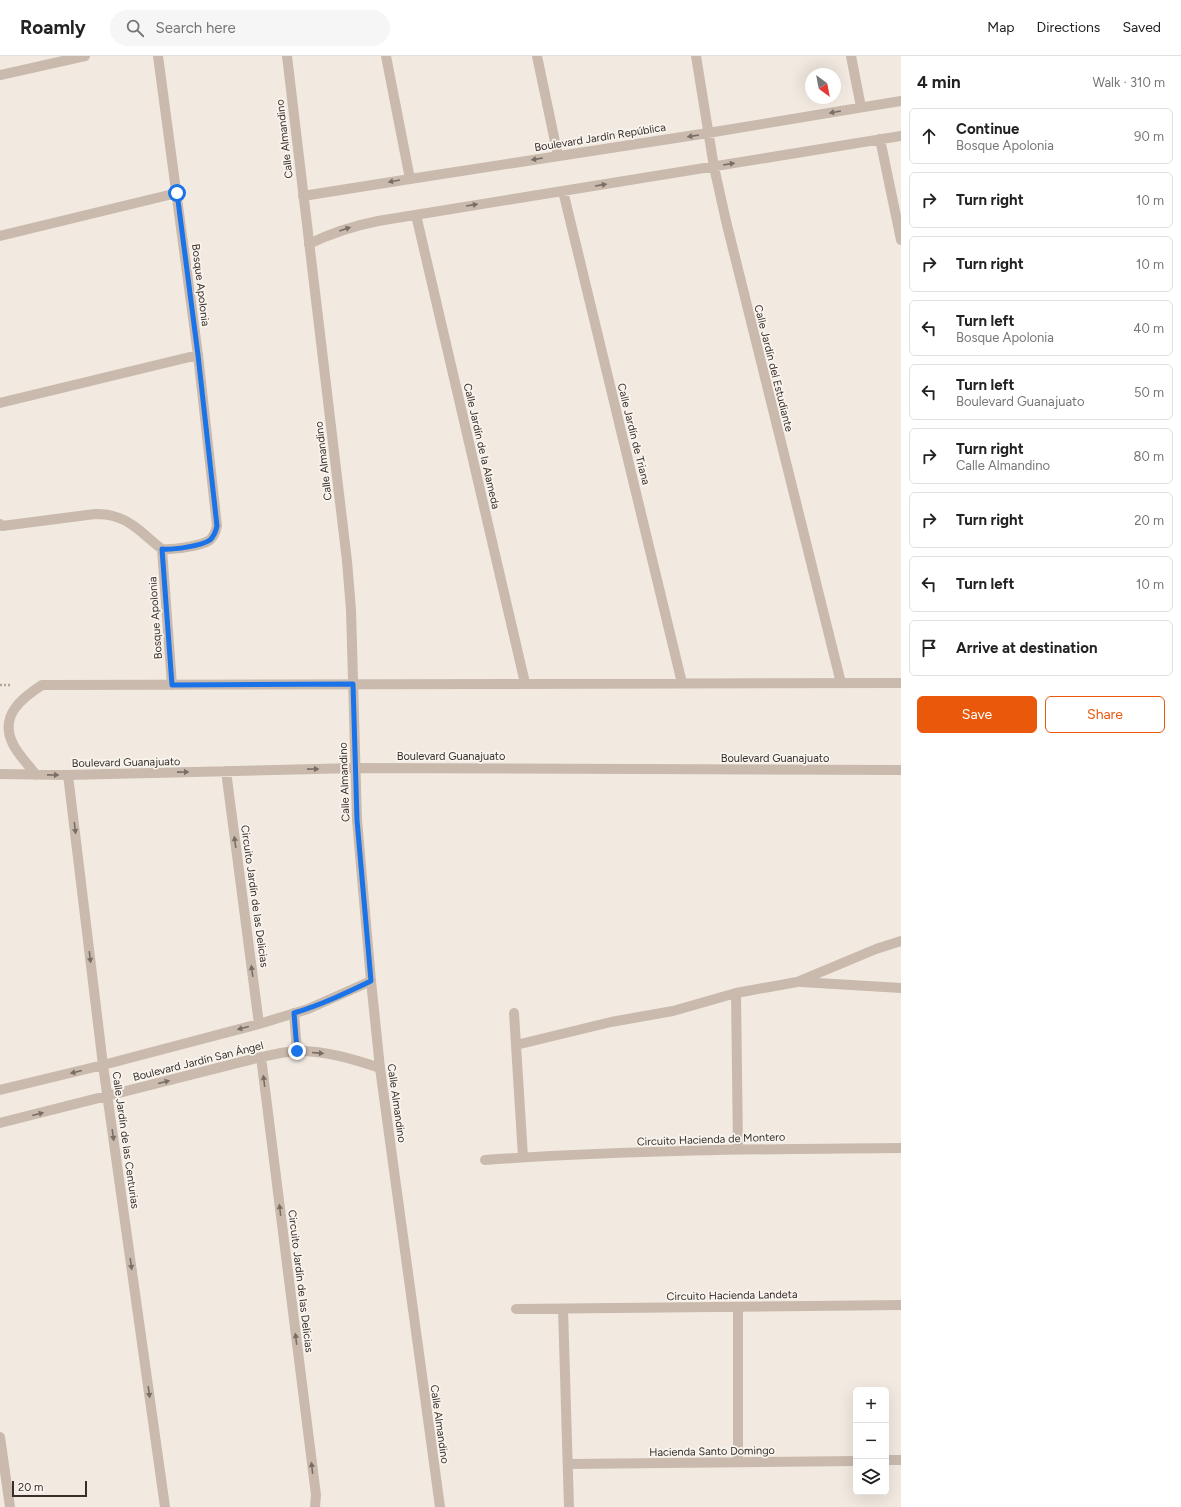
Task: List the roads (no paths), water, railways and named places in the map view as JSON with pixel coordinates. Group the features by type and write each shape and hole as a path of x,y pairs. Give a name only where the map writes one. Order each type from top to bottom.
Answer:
{"street":[{"path":"0,75 85,56"},
{"name":"Bosque Apolonia","path":"158,56 198,355 216,518 216,532 210,540 200,544 169,550 162,549 172,685"},
{"name":"Calle Almandino","path":"287,56 347,561 351,610 359,849 380,1068 440,1507"},
{"path":"386,56 410,179"},
{"path":"537,56 558,156"},
{"name":"Calle Jardín del Estudiante","path":"696,56 714,167 726,221 841,683"},
{"path":"851,56 861,107"},
{"name":"Boulevard Jardín República","path":"303,196 708,133 901,101"},
{"path":"309,244 328,234 354,226 416,214 901,136"},
{"path":"880,139 897,205 901,240"},
{"name":"Calle Jardín de Triana","path":"563,191 682,683"},
{"path":"0,236 177,193"},
{"name":"Calle Jardín de la Alameda","path":"416,214 525,683"},
{"path":"0,403 198,355"},
{"path":"0,524 2,526 95,514 108,515 118,517 129,523 162,549"},
{"path":"36,775 12,742 8,729 12,714 19,702 42,685 901,683"},
{"name":"Boulevard Guanajuato","path":"0,774 68,775 356,768 901,770"},
{"name":"Circuito Jardín de las Delicias","path":"226,771 259,1024"},
{"name":"Calle Jardín de las Centurias","path":"68,775 103,1065 165,1507"},
{"path":"516,1045 611,1022 673,1012 736,993 797,982 876,949 901,942"},
{"name":"Boulevard Jardín San Ángel","path":"0,1090 103,1065 259,1024 308,1009 371,981"},
{"path":"797,982 901,988"},
{"path":"736,993 738,1149"},
{"path":"294,1013 297,1051"},
{"path":"514,1013 523,1157"},
{"name":"Boulevard Jardín San Ángel","path":"0,1123 262,1057 297,1051 323,1053 348,1058 380,1068"},
{"name":"Circuito Jardín de las Delicias","path":"262,1057 316,1495 315,1507"},
{"name":"Circuito Hacienda de Montero","path":"485,1160 523,1157 738,1149 901,1148"},
{"name":"Circuito Hacienda Landeta","path":"516,1309 901,1305"},
{"path":"738,1307 738,1462"},
{"path":"563,1309 569,1507"},
{"path":"0,1437 10,1507"},
{"path":"889,1460 901,1460"},
{"name":"Hacienda Santo Domingo","path":"568,1464 853,1461"}]}
